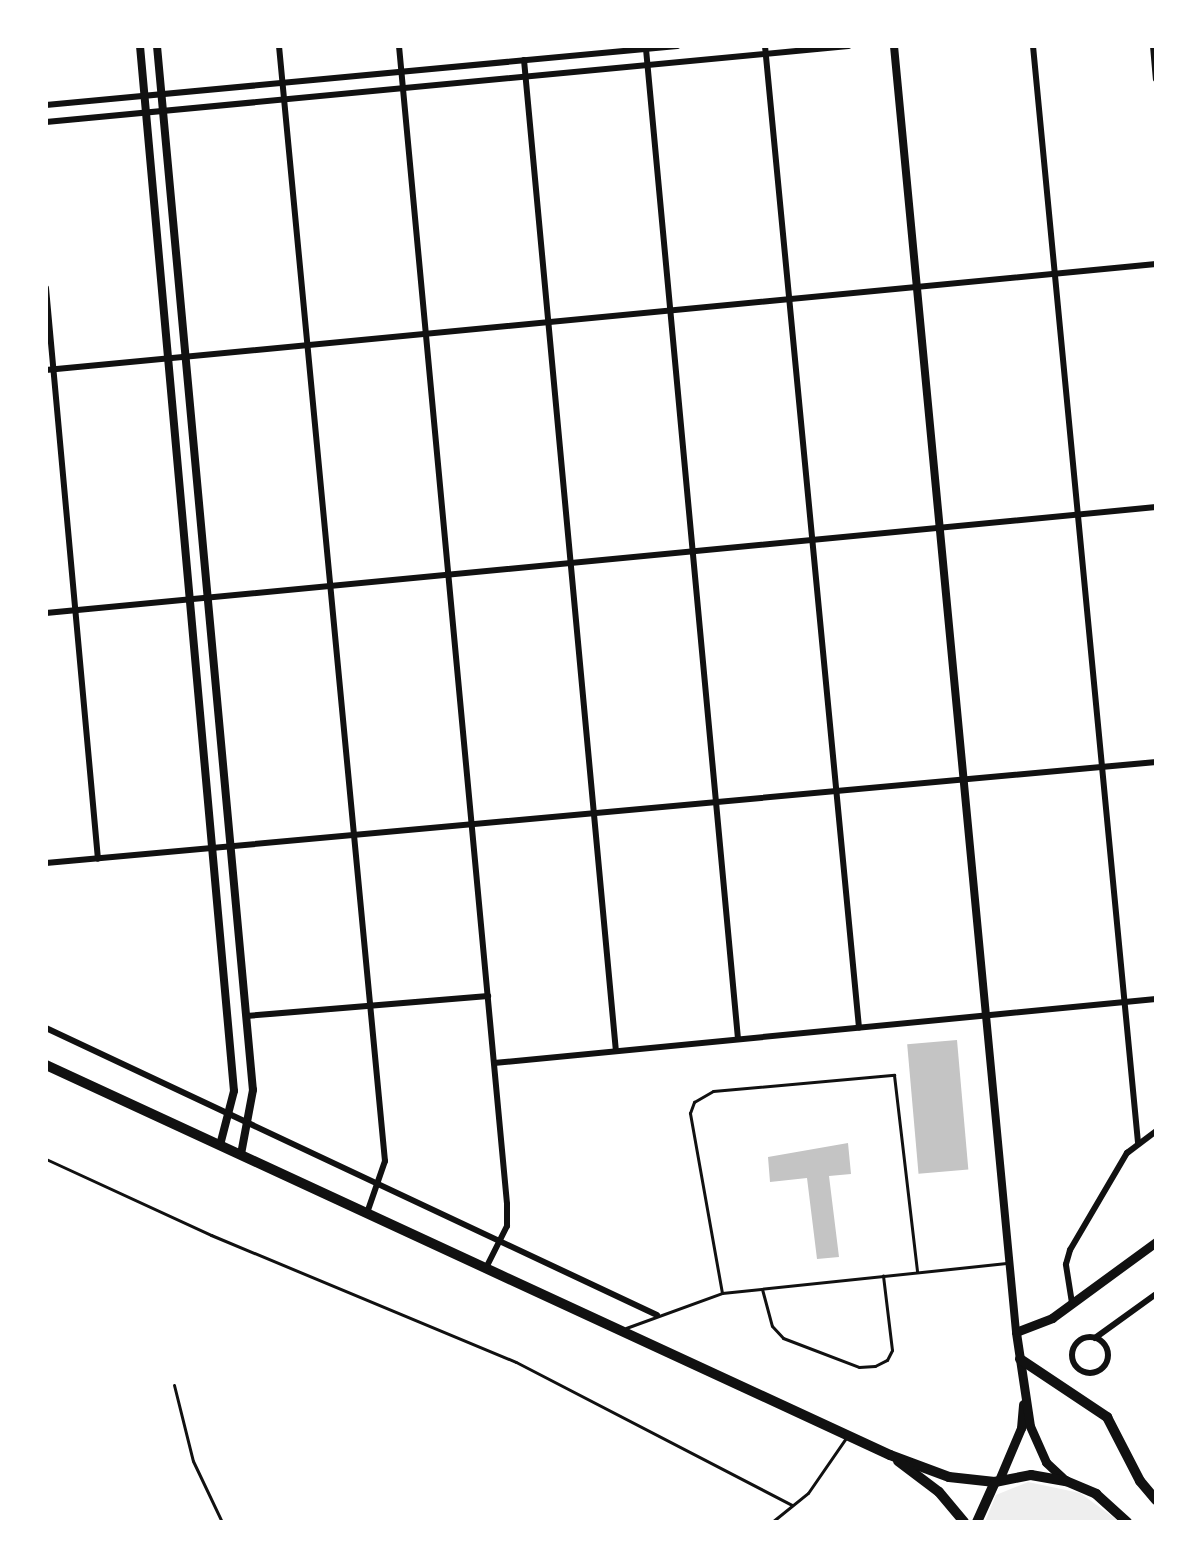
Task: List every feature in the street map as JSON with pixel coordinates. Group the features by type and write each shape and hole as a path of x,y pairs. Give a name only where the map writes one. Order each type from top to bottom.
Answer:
{"main road":[{"path":"46,1065 367,1213 484,1272 890,1455 949,1477 997,1481 1031,1475 1066,1481 1096,1494 1127,1522"},
{"path":"977,1522 1021,1428 1023,1393 1016,1332 1072,1303 1156,1242"},
{"path":"1020,1359 1107,1417 1156,1500"},
{"path":"1023,1393 1039,1449 1066,1481"},
{"path":"890,1455 939,1492 964,1522"}],"street":[{"path":"140,46 234,1091 231,1113 220,1145"},
{"path":"157,46 204,599 253,1090 241,1154"},
{"path":"279,46 385,1161 380,1183 367,1213"},
{"path":"399,46 507,1204 507,1226 484,1272"},
{"path":"553,46 554,58"},
{"path":"46,105 677,46"},
{"path":"46,122 647,65 766,50 848,46"},
{"path":"894,46 1016,1332"},
{"path":"1033,46 1138,1143"},
{"path":"1153,46 1156,79"},
{"path":"646,49 738,1039"},
{"path":"766,50 859,1028"},
{"path":"524,60 616,1051"},
{"path":"50,369 1156,264"},
{"path":"46,288 50,369 77,610 98,859"},
{"path":"46,613 1156,507"},
{"path":"46,863 1156,762"},
{"path":"246,1016 488,996"},
{"path":"494,1063 1156,999"},
{"path":"46,1028 657,1315"},
{"path":"1072,1303 1066,1264 1070,1250 1120,1163 1138,1143 1156,1131"},
{"path":"1095,1338 1104,1344 1107,1361 1095,1372 1084,1372 1073,1359 1074,1347 1083,1339 1095,1338 1156,1294"}],"lane":[{"path":"722,1293 690,1113 694,1102 713,1091 894,1075 917,1272"},
{"path":"46,1159 211,1235 516,1362 792,1505"},
{"path":"618,1331 722,1293 1010,1263"},
{"path":"762,1289 772,1326 783,1338 859,1367 875,1366 887,1360 892,1350 883,1276"},
{"path":"174,1385 193,1461 222,1522"},
{"path":"772,1522 829,1468 848,1435"}],"shaded area":[{"path":"1028,1482 1080,1493 1120,1522 985,1522 996,1495"}],"building":[{"path":"957,1040 968,1170 919,1174 907,1044"},
{"path":"848,1143 851,1174 829,1176 839,1257 817,1259 807,1178 770,1182 768,1157"}]}
